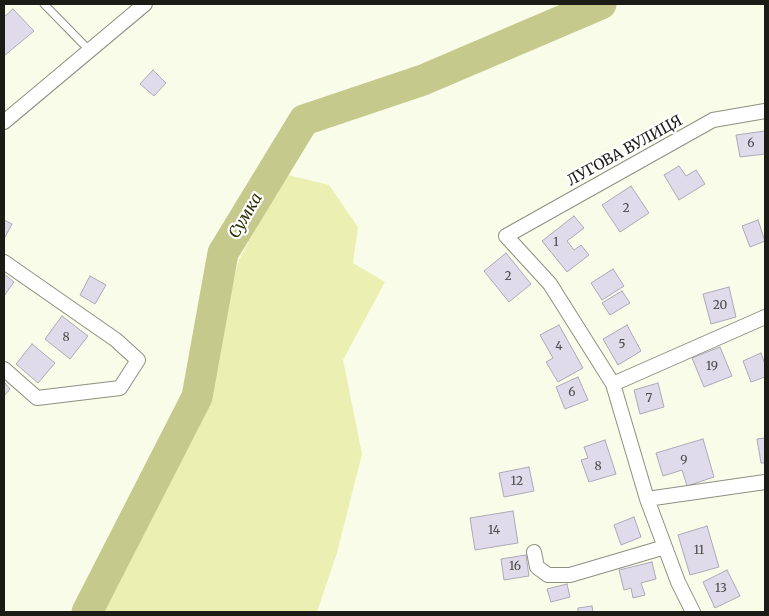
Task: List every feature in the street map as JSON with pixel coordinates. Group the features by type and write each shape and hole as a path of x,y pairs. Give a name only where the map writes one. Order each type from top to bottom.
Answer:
{"street":[{"path":"4,122 144,4"},
{"name":"ЛУГОВА ВУЛИЦЯ","path":"613,384 550,284 506,236 713,120 765,111"},
{"path":"4,262 116,340 138,360 120,388 37,398 4,368"},
{"path":"693,612 647,499 613,384 765,317"},
{"path":"647,499 765,482"},
{"path":"534,552 537,567 548,575 570,575 665,547"}],"lane":[{"path":"44,4 89,50"}],"green space":[{"path":"284,174 329,185 358,227 353,263 385,282 343,360 362,454 337,553 317,612 87,612 197,397 239,260"}],"building":[{"path":"13,9 34,31 4,56 4,17"},
{"path":"153,70 166,83 154,96 140,84"},
{"path":"765,131 765,154 740,157 736,135"},
{"path":"679,166 686,176 696,170 705,184 679,200 664,175"},
{"path":"631,186 649,213 620,232 602,205"},
{"path":"574,216 584,228 567,241 574,250 581,245 589,255 567,272 542,241"},
{"path":"4,220 12,224 4,239"},
{"path":"758,220 765,241 750,247 742,226"},
{"path":"506,253 531,284 509,302 484,271"},
{"path":"613,269 624,286 602,300 591,283"},
{"path":"4,274 14,282 4,296"},
{"path":"90,276 106,285 95,304 80,295"},
{"path":"729,287 736,317 711,324 703,294"},
{"path":"622,291 630,303 610,315 602,303"},
{"path":"62,316 88,336 70,359 45,339"},
{"path":"559,325 583,368 558,382 546,362 553,358 540,335"},
{"path":"627,325 641,351 618,365 603,339"},
{"path":"32,344 55,363 38,383 16,364"},
{"path":"720,347 732,376 704,387 692,358"},
{"path":"761,353 765,364 765,377 751,382 743,361"},
{"path":"578,377 588,400 565,409 556,387"},
{"path":"4,382 10,389 4,396"},
{"path":"658,383 664,407 640,414 634,390"},
{"path":"765,438 765,463 761,463 757,439"},
{"path":"703,439 714,477 687,486 682,470 663,476 656,453"},
{"path":"605,440 616,474 589,482 581,460 588,458 584,447"},
{"path":"529,467 534,491 504,497 499,473"},
{"path":"513,511 518,543 475,550 470,518"},
{"path":"634,517 641,537 621,545 614,525"},
{"path":"707,526 719,567 690,575 678,535"},
{"path":"526,555 529,576 504,580 501,559"},
{"path":"652,562 656,579 641,583 645,595 633,598 631,588 624,590 619,570"},
{"path":"727,570 740,596 715,608 703,582"},
{"path":"567,584 570,597 551,602 547,589"},
{"path":"592,606 593,612 578,612 578,608"}],"waterway":[{"name":"Сумка","path":"87,612 197,397 223,253 304,120 423,80 601,4"}]}
